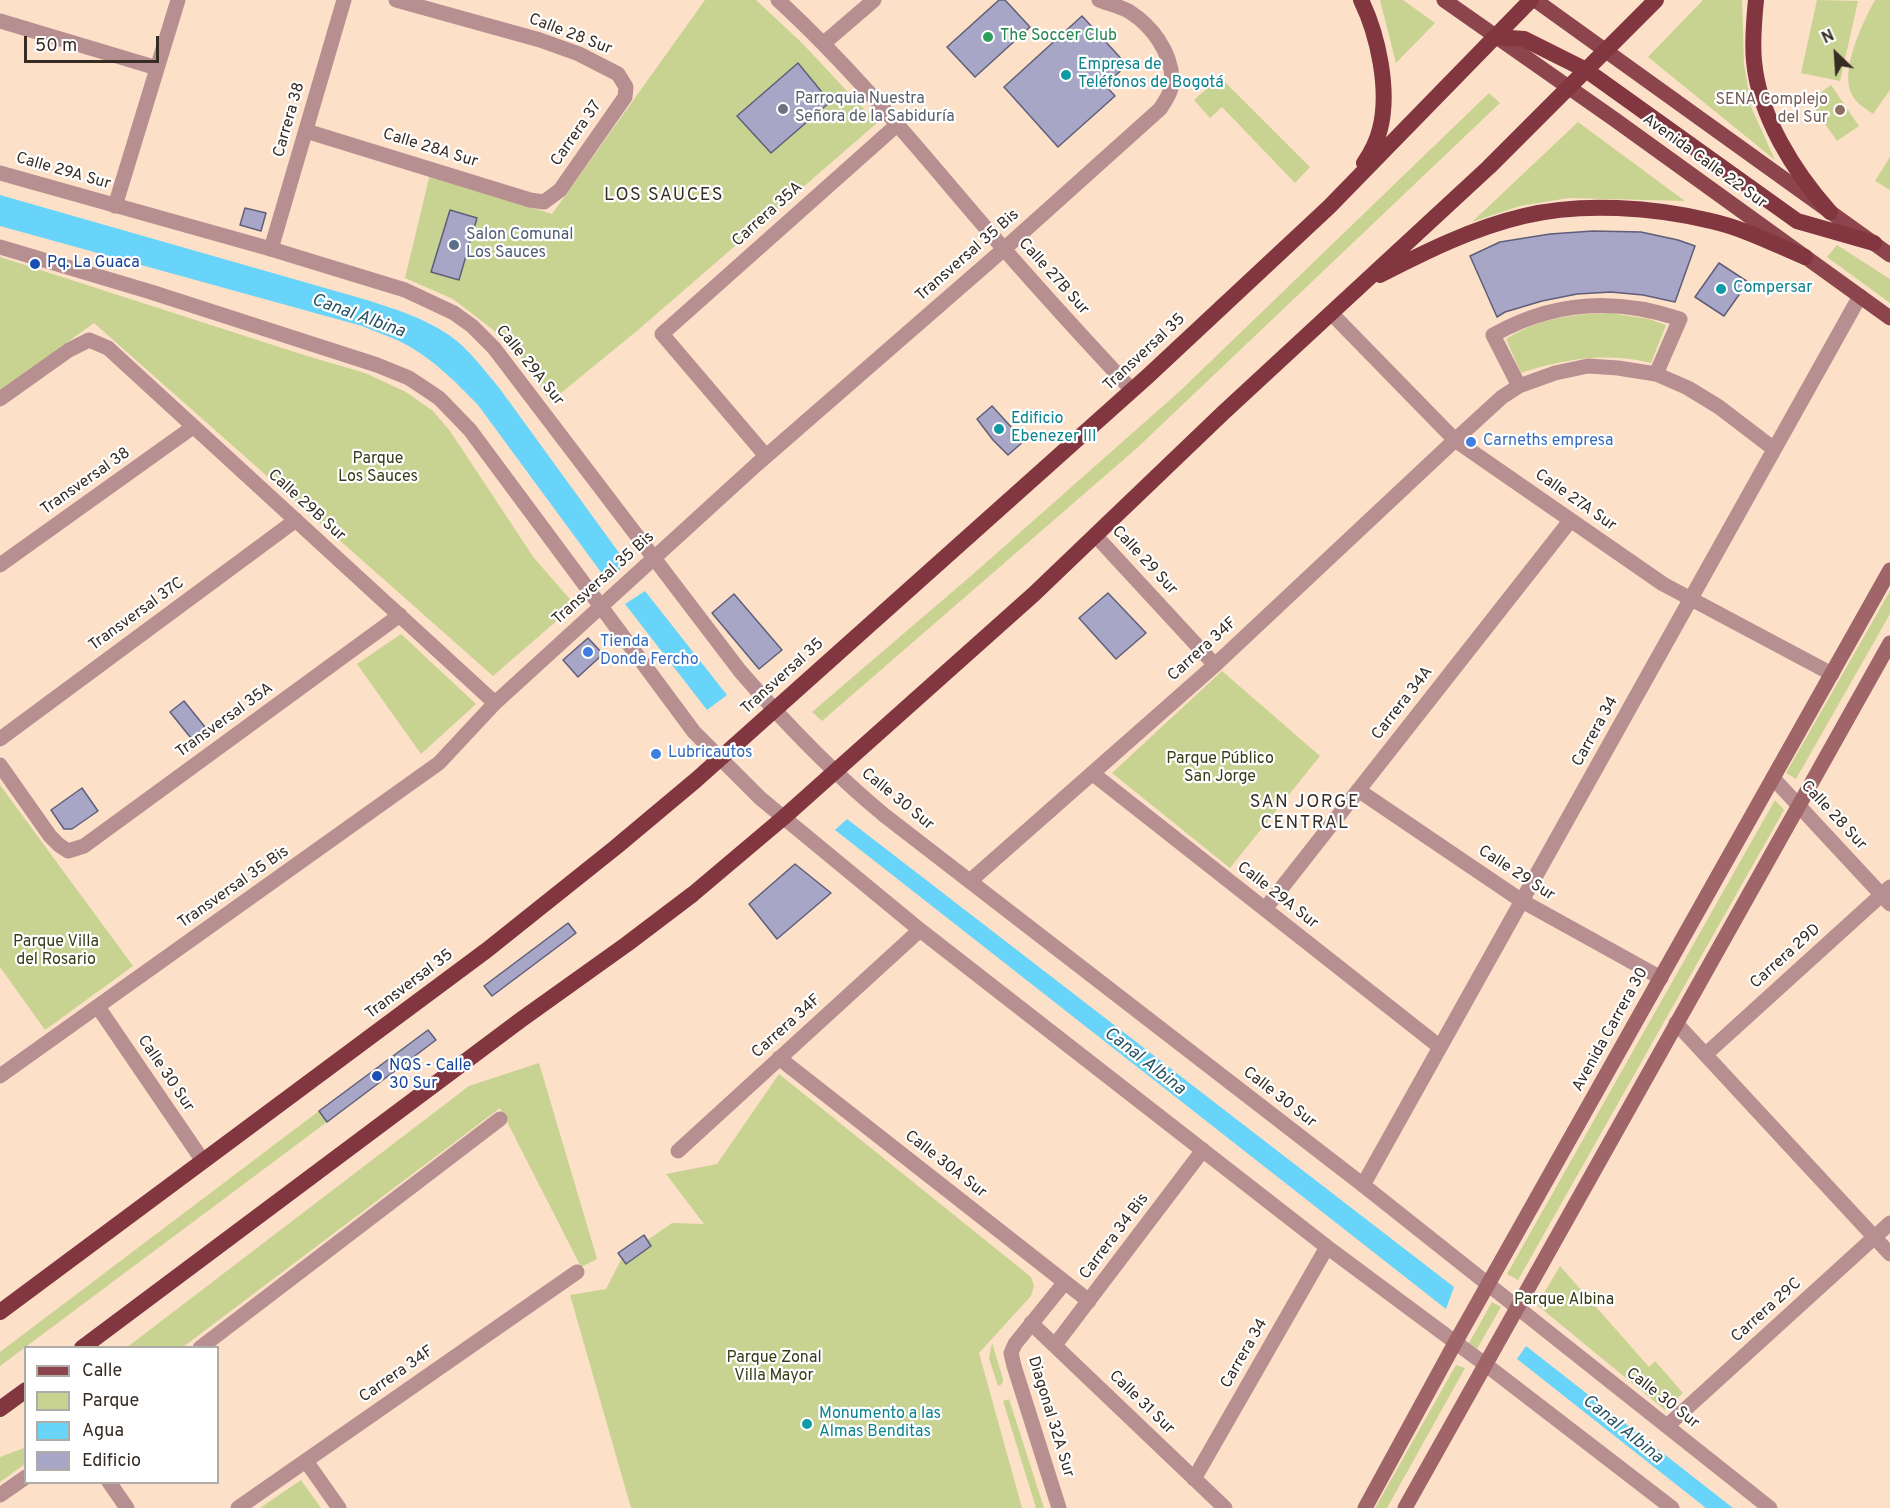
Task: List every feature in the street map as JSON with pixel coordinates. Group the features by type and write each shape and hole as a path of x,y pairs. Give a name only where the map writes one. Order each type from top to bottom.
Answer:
{"highway":[{"path":"1352,183 1371,152 1381,128 1383,97 1378,49 1361,0"},
{"name":"Transversal 35","path":"0,1312 487,950 616,847 1132,390 1352,183 1533,0"},
{"path":"83,1346 522,1019 666,915 783,818 1034,594 1222,413 1488,167 1656,0"},
{"path":"1756,0 1754,62 1761,95 1773,126 1790,157 1809,189 1830,212"},
{"path":"1496,37 1524,39 1586,70 1797,220 1874,243"},
{"path":"1364,283 1473,231 1525,215 1576,209 1627,209 1711,220 1805,257"},
{"path":"0,1408 24,1393"}],"main road":[{"name":"Avenida Calle 22 Sur","path":"1444,0 1890,318"},
{"name":"Avenida Calle 22 Sur","path":"1533,0 1890,255"},
{"name":"Avenida Carrera 30","path":"1365,1508 1455,1343 1890,570"},
{"path":"1405,1508 1890,643"}],"street":[{"path":"115,206 178,0"},
{"name":"Carrera 38","path":"271,249 344,0"},
{"name":"Calle 28 Sur","path":"396,0 540,40 610,69 623,80"},
{"name":"Calle 27B Sur","path":"778,0 824,43 898,124 1004,249 1132,390"},
{"path":"824,43 874,0"},
{"name":"Transversal 35 Bis","path":"0,1076 439,763 495,703 766,456 1004,249 1160,109 1168,97 1172,79 1166,55 1150,27 1129,11 1099,0"},
{"path":"0,21 157,68"},
{"name":"Carrera 37","path":"544,202 560,190 625,97 626,87 623,80"},
{"name":"Carrera 35A","path":"766,456 662,334 898,124"},
{"name":"Calle 28A Sur","path":"306,131 544,202"},
{"name":"Calle 29A Sur","path":"0,173 271,249 405,290 454,313 472,326 494,348 740,671 773,709"},
{"path":"0,247 305,341 409,378 439,398 470,430 694,732 760,798 920,930 1327,1247 1484,1364 1655,1503 1672,1508"},
{"name":"Carrera 34","path":"1363,1185 1860,296"},
{"path":"1519,386 1493,335 1532,315 1584,306 1608,304 1632,306 1680,319 1656,374"},
{"name":"Calle 27A Sur","path":"1331,313 1455,440 1663,584 1832,674"},
{"name":"Calle 29B Sur","path":"0,399 69,350 89,340 108,348 495,703"},
{"name":"Carrera 34F","path":"970,881 1215,665 1455,440 1502,397 1519,386 1555,373 1588,366 1656,374 1688,388 1711,402 1774,449"},
{"name":"Transversal 38","path":"0,565 194,427"},
{"name":"Transversal 37C","path":"0,739 296,520"},
{"name":"Carrera 34A","path":"1264,909 1570,521"},
{"name":"Calle 29 Sur","path":"1095,535 1215,665"},
{"name":"Transversal 35A","path":"0,765 50,836 59,845 68,851 84,846 400,615"},
{"name":"Calle 30 Sur","path":"773,709 884,815 1363,1185 1770,1508"},
{"name":"Calle 29A Sur","path":"1092,773 1440,1047"},
{"name":"Calle 28 Sur","path":"1773,778 1887,895"},
{"name":"Calle 29 Sur","path":"1358,790 1522,901 1661,978"},
{"name":"Carrera 29D","path":"1706,1054 1887,895"},
{"name":"Carrera 34F","path":"678,1151 920,930"},
{"name":"Calle 30 Sur","path":"98,1007 203,1161"},
{"path":"1676,1023 1890,1254"},
{"name":"Calle 30A Sur","path":"779,1058 1089,1301"},
{"path":"201,1346 500,1119"},
{"name":"Carrera 34 Bis","path":"1055,1345 1203,1150"},
{"name":"Carrera 29C","path":"1667,1426 1890,1223"},
{"name":"Carrera 34","path":"1194,1479 1327,1247"},
{"name":"Carrera 34F","path":"238,1508 577,1272"},
{"name":"Diagonal 32A Sur","path":"1059,1508 1011,1353 1015,1344 1065,1282"},
{"name":"Calle 31 Sur","path":"1031,1323 1225,1508"},
{"path":"306,1461 339,1508"},
{"path":"0,1495 24,1478"},
{"path":"110,1484 127,1508"}],"green space":[{"name":"LOS SAUCES","path":"705,0 756,0 802,43 877,123 638,330 550,402 529,367 505,339 453,299 405,278 430,174 552,214","holes":["450,210 477,218 459,280 432,272"]},
{"path":"1380,0 1403,0 1435,23 1396,63"},
{"path":"1703,0 1742,0 1744,64 1751,107 1775,160 1648,57"},
{"path":"1817,0 1858,1 1840,81 1801,73"},
{"path":"1875,0 1890,0 1890,90 1873,114 1852,95 1848,73 1854,47"},
{"path":"1220,77 1310,167 1295,183 1222,107 1210,118 1194,100"},
{"path":"1831,85 1859,126 1837,141 1809,101"},
{"path":"1489,93 1500,103 1137,448 822,721 812,712 972,575 1181,390"},
{"path":"1578,122 1685,201 1569,198 1520,206 1472,222"},
{"path":"1890,157 1890,190 1875,181"},
{"path":"1837,245 1890,279 1890,303 1827,257"},
{"name":"Parque Los Sauces","path":"0,257 365,373 406,392 433,411 450,431 534,558 575,605 493,676 94,323 0,390"},
{"path":"1610,313 1649,319 1666,325 1651,363 1618,358 1585,359 1553,364 1521,373 1506,339 1531,326 1556,318"},
{"path":"1890,591 1890,614 1796,779 1786,773"},
{"path":"401,634 476,704 421,754 357,664"},
{"name":"Parque Público San Jorge","path":"1222,671 1320,756 1230,868 1112,773"},
{"name":"Parque Villa del Rosario","path":"0,785 133,966 45,1030 0,967"},
{"path":"1775,800 1784,810 1518,1280 1507,1274"},
{"path":"539,1063 597,1259 581,1267 500,1108 184,1346 129,1346 469,1086"},
{"name":"Parque Zonal Villa Mayor","path":"779,1074 1031,1277 1034,1286 1031,1296 979,1353 1022,1508 631,1508 570,1295 606,1289 622,1258 672,1223 704,1224 666,1174 717,1164"},
{"path":"319,1111 327,1122 0,1366 0,1352"},
{"name":"Parque Albina","path":"1560,1266 1649,1367 1655,1361 1683,1393 1665,1410 1537,1305"},
{"path":"1492,1302 1501,1307 1477,1349 1469,1343"},
{"path":"992,1343 1003,1379 1002,1384 998,1386 989,1358"},
{"path":"1456,1365 1465,1368 1387,1508 1375,1508"},
{"path":"1009,1399 1044,1508 1036,1508 1003,1401"},
{"path":"24,1448 24,1465 0,1482 0,1457"},
{"path":"301,1480 321,1508 260,1508"}],"water":[{"name":"Canal Albina","path":"0,195 367,300 409,314 439,329 463,347 500,389 625,561 618,572 606,579 478,405 460,386 409,346 362,326 0,226"},
{"path":"645,591 727,695 707,710 625,604"},
{"name":"Canal Albina","path":"847,819 1454,1287 1446,1309 835,830"},
{"name":"Canal Albina","path":"1526,1346 1733,1508 1706,1508 1517,1359"}],"building":[{"name":"The Soccer Club","path":"999,0 1005,0 1030,27 975,77 947,47"},
{"name":"Empresa de Teléfonos de Bogotá","path":"1082,16 1127,65 1105,85 1115,96 1058,147 1004,87"},
{"name":"Parroquia Nuestra Señora de la Sabiduría","path":"798,63 830,102 771,153 737,116"},
{"path":"245,208 266,213 261,231 240,225"},
{"name":"Salon Comunal Los Sauces","path":"450,210 477,218 459,280 431,272"},
{"path":"1593,231 1641,232 1695,246 1675,302 1643,295 1611,292 1577,294 1542,301 1505,312 1497,317 1470,256 1500,242 1550,234"},
{"name":"Compersar","path":"1719,263 1748,282 1724,316 1695,297"},
{"name":"Edificio Ebenezer III","path":"992,406 1024,441 1008,455 977,419"},
{"path":"1108,593 1146,633 1116,659 1079,618"},
{"path":"734,594 782,650 759,669 712,613"},
{"path":"588,638 603,654 578,677 563,660"},
{"path":"184,701 209,732 195,743 170,712"},
{"path":"82,788 98,811 72,829 64,829 51,810"},
{"path":"795,864 831,893 777,939 749,904"},
{"path":"568,923 576,933 492,996 484,986"},
{"name":"NQS - Calle 30 Sur","path":"428,1030 436,1040 327,1122 319,1111"},
{"path":"644,1235 651,1246 626,1264 618,1253"}],"place":[{"name":"The Soccer Club","path":"988,37"},
{"name":"Empresa de Teléfonos de Bogotá","path":"1066,75"},
{"name":"Parroquia Nuestra Señora de la Sabiduría","path":"783,109"},
{"name":"SENA Complejo del Sur","path":"1840,110"},
{"name":"Salon Comunal Los Sauces","path":"454,245"},
{"name":"Pq. La Guaca","path":"35,264"},
{"name":"Compersar","path":"1721,289"},
{"name":"Edificio Ebenezer III","path":"999,429"},
{"name":"Carneths empresa","path":"1471,442"},
{"name":"Tienda Donde Fercho","path":"588,652"},
{"name":"Lubricautos","path":"656,754"},
{"name":"NQS - Calle 30 Sur","path":"377,1076"},
{"name":"Monumento a las Almas Benditas","path":"807,1424"}],"district":[{"name":"LOS SAUCES","path":"664,196"},
{"name":"SAN JORGE CENTRAL","path":"1305,813"}]}
